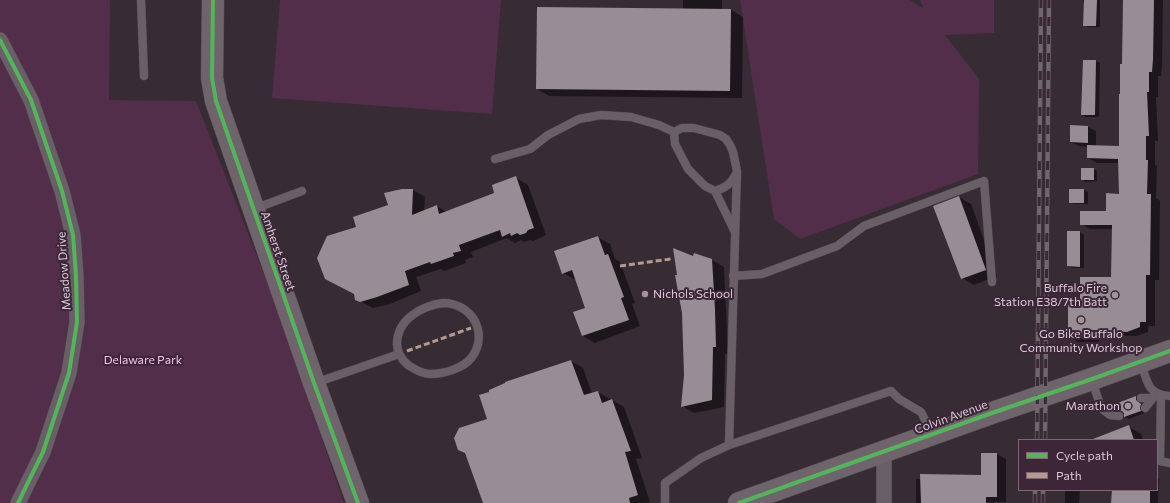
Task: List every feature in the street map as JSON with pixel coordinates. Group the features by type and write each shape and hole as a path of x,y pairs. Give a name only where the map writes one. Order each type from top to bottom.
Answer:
{"street":[{"name":"Amherst Street","path":"213,0 212,78 216,102 314,383 358,503"},
{"name":"Meadow Drive","path":"0,40 31,100 62,190 73,235 76,276 77,322 69,373 44,452 18,503"},
{"name":"Colvin Avenue","path":"739,503 1170,351"},
{"path":"884,451 884,503"}],"lane":[{"path":"141,0 144,76"},
{"path":"495,159 530,149 548,135 579,119 601,115 631,117 659,125 674,132"},
{"path":"674,132 682,128 694,128 720,135 726,139 733,152 737,171 729,445"},
{"path":"674,132 675,144 688,170 705,186 715,191 722,190 730,184 737,171"},
{"path":"733,276 762,274 837,246 864,226 984,181 992,282"},
{"path":"253,209 302,191"},
{"path":"715,191 736,232"},
{"path":"438,304 452,304 460,306 467,311 477,326 478,339 471,358 465,363 444,373 428,374 411,367 399,354 397,342 400,330 413,314 424,308 438,304"},
{"path":"314,383 399,354"},
{"path":"1141,362 1148,385 1156,396 1160,461 1170,463"},
{"path":"1092,379 1101,408 1110,415 1119,416"},
{"path":"665,503 665,483 701,458 729,445 891,391 898,399 921,412 933,434"},
{"path":"1145,408 1156,396"},
{"path":"1142,398 1170,396"},
{"path":"1110,415 1116,408"}],"green space":[{"name":"Delaware Park","path":"0,0 110,0 109,100 196,101 268,284 344,503 0,503"},
{"path":"280,0 501,0 492,114 272,98"},
{"path":"740,0 910,0 923,8 920,0 994,0 994,33 945,35 979,79 978,174 800,239 774,219"}],"building":[{"path":"1084,0 1097,0 1096,26 1083,26"},
{"path":"1123,0 1154,0 1153,59 1152,72 1149,72 1149,92 1147,92 1149,136 1146,136 1146,160 1148,160 1147,194 1151,194 1150,275 1146,275 1146,322 1140,322 1140,327 1127,332 1090,330 1090,337 1068,337 1068,305 1080,305 1080,277 1111,277 1112,225 1080,225 1080,211 1106,211 1106,193 1119,194 1118,159 1087,158 1087,145 1119,146 1119,94 1120,64 1122,64"},
{"path":"537,7 731,9 730,91 536,89"},
{"path":"1083,60 1096,60 1095,115 1081,115"},
{"path":"1070,125 1088,126 1088,143 1070,142"},
{"path":"1081,168 1094,168 1094,180 1081,180"},
{"path":"516,176 534,228 528,230 526,233 520,235 517,233 511,236 510,233 502,237 500,230 459,245 461,251 453,253 454,256 431,264 430,262 405,271 409,285 360,302 355,300 354,294 325,279 317,258 327,236 356,227 353,217 388,205 384,193 402,189 413,189 412,215 437,205 439,214 494,193 492,185"},
{"path":"1069,189 1084,189 1084,203 1069,203"},
{"path":"959,196 986,270 961,279 933,206"},
{"path":"1067,231 1080,231 1080,267 1067,266"},
{"path":"598,236 605,255 608,254 624,297 621,298 629,320 582,336 573,312 585,308 572,270 562,274 554,251"},
{"path":"673,248 693,256 694,253 712,259 715,309 716,347 713,347 712,400 681,407 684,375 682,313 675,275 677,275"},
{"path":"571,360 584,395 598,391 602,403 612,399 631,451 625,452 638,495 629,498 630,503 483,503 465,453 458,450 454,438 459,428 487,419 479,395 489,392 489,390 505,382"},
{"name":"Marathon","path":"1136,396 1136,400 1141,404 1141,411 1124,417 1124,413 1117,410 1115,404"},
{"path":"1129,425 1134,439 1093,439"},
{"path":"981,453 997,453 997,497 986,497 986,503 921,503 920,474 981,475"},
{"path":"1112,491 1150,491 1150,503 1111,503"}],"railway":[{"path":"1037,439 1041,0"},
{"path":"1045,439 1049,0"},
{"path":"1035,491 1035,503"},
{"path":"1043,491 1043,503"}],"marked path":[{"path":"620,266 671,259"},
{"path":"407,351 471,328"}],"cycle path":[{"path":"213,0 212,78 216,101 314,383 358,503"},
{"path":"0,40 31,100 62,191 73,235 76,276 77,322 69,373 43,452 18,503"},
{"path":"739,503 1170,351"}],"place":[{"name":"Nichols School","path":"645,294"},
{"name":"Buffalo Fire Station E38/7th Batt","path":"1115,295"},
{"name":"Go Bike Buffalo Community Workshop","path":"1081,320"},
{"name":"Marathon","path":"1128,406"}]}
